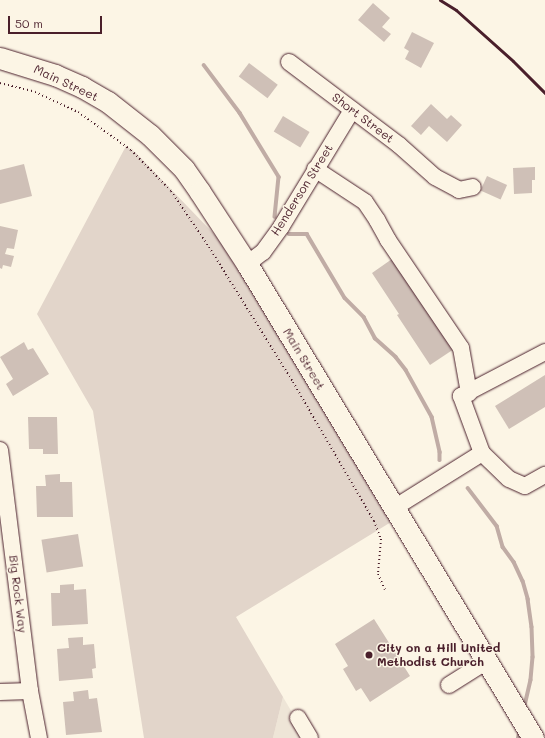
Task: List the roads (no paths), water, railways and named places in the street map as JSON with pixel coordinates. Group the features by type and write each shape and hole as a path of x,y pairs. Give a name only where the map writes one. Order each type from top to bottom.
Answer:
{"main road":[{"name":"Main Street","path":"0,58 41,70 82,87 108,102 150,135 184,170 247,264 533,738"}],"street":[{"name":"Short Street","path":"289,62 399,146 435,177 459,190 472,187"},
{"name":"Henderson Street","path":"247,264 263,252 281,227 352,110"},
{"path":"315,169 365,202 378,220 392,246 461,348 469,393"},
{"path":"545,352 462,396 482,453 508,479 525,486 545,475"},
{"name":"Big Rock Way","path":"0,450 30,691 39,738"},
{"path":"394,508 482,453"},
{"path":"449,685 487,661"},
{"path":"0,692 30,691"},
{"path":"298,718 310,738"}],"waterway":[{"path":"204,65 240,113 279,177 275,217"},
{"path":"289,234 307,234 345,298 364,317 375,338 396,357 406,370 432,417 440,452 440,460"},
{"path":"468,488 497,526 503,547 514,562 523,581 528,599 532,627 533,657 531,680 525,705"},
{"path":"518,738 519,734"}],"railway":[{"path":"440,0 456,10 513,61 545,93"}],"place":[{"name":"City on a Hill United Methodist Church","path":"369,655"}]}
